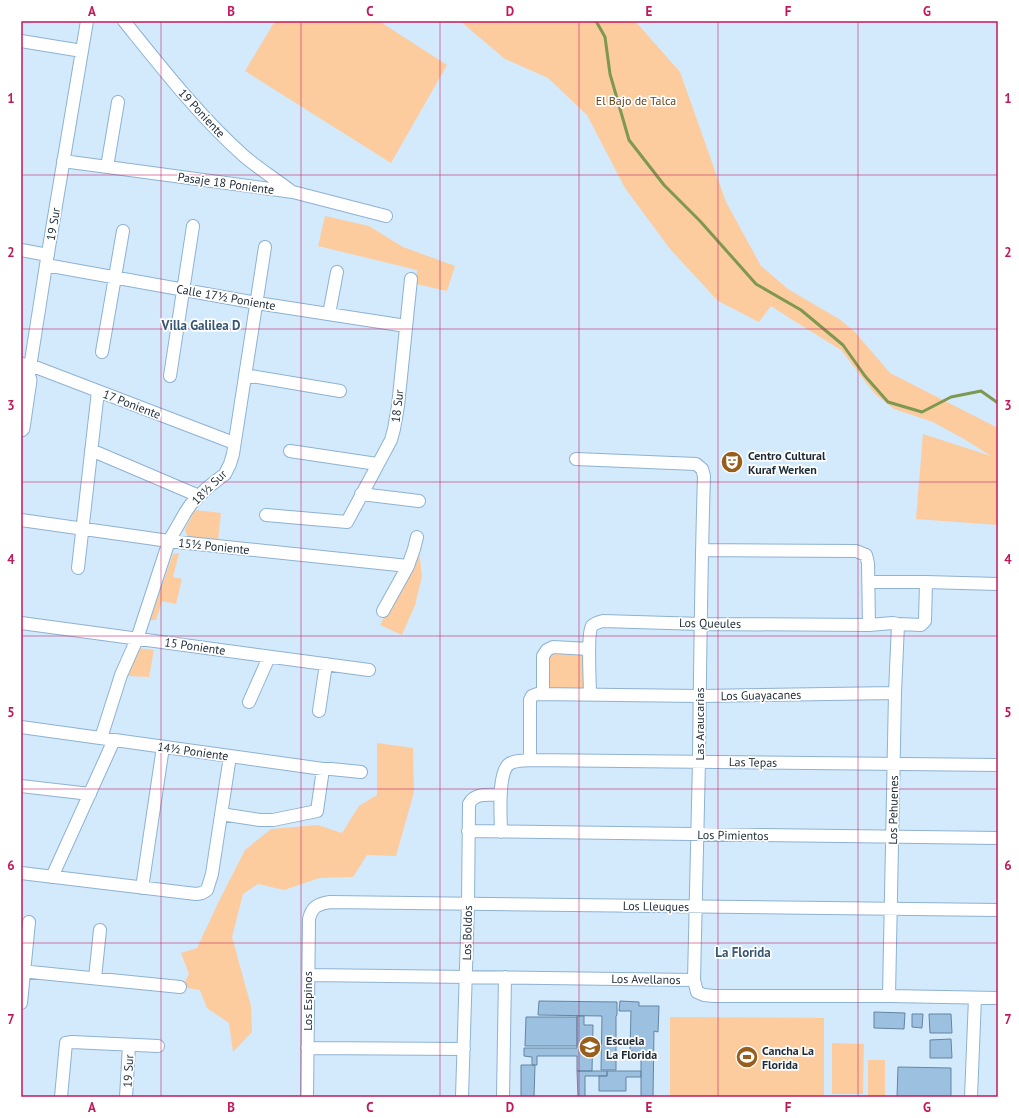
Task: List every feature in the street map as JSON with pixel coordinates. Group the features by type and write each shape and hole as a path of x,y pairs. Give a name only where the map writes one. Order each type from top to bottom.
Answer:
{"street":[{"name":"19 Sur","path":"21,428 25,382 87,21"},
{"name":"19 Poniente","path":"124,21 196,108 221,134 245,157 293,192"},
{"path":"21,41 82,51"},
{"path":"107,167 118,102"},
{"name":"Pasaje 18 Poniente","path":"63,161 293,192 386,216"},
{"path":"170,376 193,226"},
{"path":"102,352 123,231"},
{"name":"18½ Sur","path":"101,738 121,675 137,639 169,541 185,513 199,496 225,474 232,459 265,247"},
{"name":"Calle 17½ Poniente","path":"21,250 47,260 115,277 257,303 406,326"},
{"path":"329,314 337,272"},
{"name":"18 Sur","path":"266,515 347,522 391,440 394,429 398,406 411,278"},
{"path":"245,374 340,391"},
{"name":"17 Poniente","path":"25,382 98,391 234,443"},
{"path":"78,568 98,391"},
{"path":"91,450 199,496"},
{"path":"290,451 377,464"},
{"name":"Las Araucarias","path":"576,459 696,464 702,469 704,476 694,980"},
{"path":"361,494 419,501"},
{"name":"15½ Poniente","path":"21,520 169,541 408,566"},
{"path":"383,611 408,566 417,537"},
{"path":"702,550 856,551 866,555 868,563 869,624"},
{"path":"868,582 998,584"},
{"name":"Los Queules","path":"590,695 589,649 591,627 598,622 701,624 869,624 893,622 898,624 921,625 925,621 926,582"},
{"name":"15 Poniente","path":"21,623 369,670"},
{"name":"Los Pehuenes","path":"889,996 895,693 898,624"},
{"path":"530,760 530,700 537,695 542,656 547,650 554,648 589,649"},
{"path":"249,702 269,657"},
{"path":"319,711 326,664"},
{"name":"Los Guayacanes","path":"537,695 700,696 895,693"},
{"name":"14½ Poniente","path":"21,727 323,769 362,772"},
{"path":"52,877 114,740"},
{"path":"142,888 163,747"},
{"path":"21,873 196,894 202,893 207,890 212,874 230,756"},
{"name":"Las Tepas","path":"500,795 502,775 508,765 514,761 530,760 998,765"},
{"path":"221,814 260,820 273,820 316,811 323,769"},
{"path":"21,786 90,794"},
{"name":"Los Boldos","path":"462,1097 468,904 469,804 472,799 479,795 500,795"},
{"path":"500,795 501,832"},
{"name":"Los Pimientos","path":"468,831 998,838"},
{"name":"Los Lleuques","path":"315,907 322,903 330,902 998,910"},
{"name":"Los Espinos","path":"307,1097 309,919 311,911 315,907"},
{"path":"21,1004 22,971 29,922"},
{"path":"95,978 100,930"},
{"path":"22,971 180,986"},
{"name":"Los Avellanos","path":"308,975 694,980 697,992 704,995 714,996 889,996 998,998"},
{"path":"502,1097 505,978"},
{"path":"971,1097 975,998"},
{"path":"61,1097 66,1043 158,1046"},
{"name":"19 Sur","path":"126,1097 129,1045"},
{"path":"307,1048 464,1049"}],"green space":[{"path":"275,21 379,21 447,65 391,163 245,71"},
{"name":"El Bajo de Talca","path":"460,21 635,21 680,72 726,202 761,266 788,289 839,319 854,331 890,373 998,428 998,525 916,519 923,434 991,456 933,422 894,409 875,394 841,350 771,306 759,322 718,301 670,249 625,188 587,115 548,78 505,59"},
{"path":"325,216 369,226 403,247 455,266 447,291 416,284 417,270 318,246"},
{"path":"195,510 221,513 218,540 188,539 185,529"},
{"path":"419,551 422,576 415,605 402,635 380,625"},
{"path":"179,553 173,577 182,579 176,604 162,601 156,620 150,620 173,554"},
{"path":"138,648 154,650 149,677 128,676"},
{"path":"589,649 590,695 543,694 547,650"},
{"path":"377,743 413,748 414,792 396,856 367,855 353,877 319,878 284,890 258,884 243,894 232,937 251,1006 252,1032 233,1052 229,1023 207,1008 200,990 182,987 189,974 181,953 197,948 245,850 271,829 318,825 342,833 359,806 377,795"},
{"name":"Cancha La Florida","path":"670,1017 824,1018 824,1097 670,1097"},
{"path":"832,1043 864,1044 863,1094 832,1094"},
{"path":"868,1060 885,1060 885,1097 868,1096"}],"building":[{"path":"539,1001 617,1002 616,1070 601,1070 602,1016 538,1015"},
{"path":"620,1001 639,1002 639,1006 659,1006 658,1032 654,1031 653,1097 641,1097 641,1052 630,1051 631,1011 619,1011"},
{"path":"874,1012 905,1013 904,1029 874,1028"},
{"path":"912,1014 923,1014 922,1028 912,1027"},
{"path":"929,1014 951,1014 952,1033 930,1033"},
{"path":"577,1016 584,1016 584,1025 593,1025 592,1071 577,1071 577,1056 537,1056 537,1065 532,1065 532,1057 524,1056 524,1048 577,1048"},
{"path":"526,1017 577,1017 577,1046 525,1046"},
{"path":"951,1039 952,1058 930,1058 930,1040"},
{"path":"521,1065 535,1065 534,1097 521,1097"},
{"path":"898,1067 951,1068 951,1097 897,1097"},
{"path":"577,1071 607,1071 607,1076 585,1076 585,1097 578,1097"},
{"path":"607,1071 641,1071 641,1077 626,1077 626,1091 599,1091 599,1076 607,1076"}],"waterway":[{"path":"596,21 605,37 610,74 629,140 664,185 700,221 756,284 801,310 843,345 865,376 888,402 922,412 951,397 981,391 998,403"}],"place":[{"name":"Centro Cultural Kuraf Werken","path":"732,462"},
{"name":"Escuela La Florida","path":"590,1047"},
{"name":"Cancha La Florida","path":"747,1057"}],"district":[{"name":"Villa Galilea D","path":"201,325"},
{"name":"La Florida","path":"743,952"}]}
